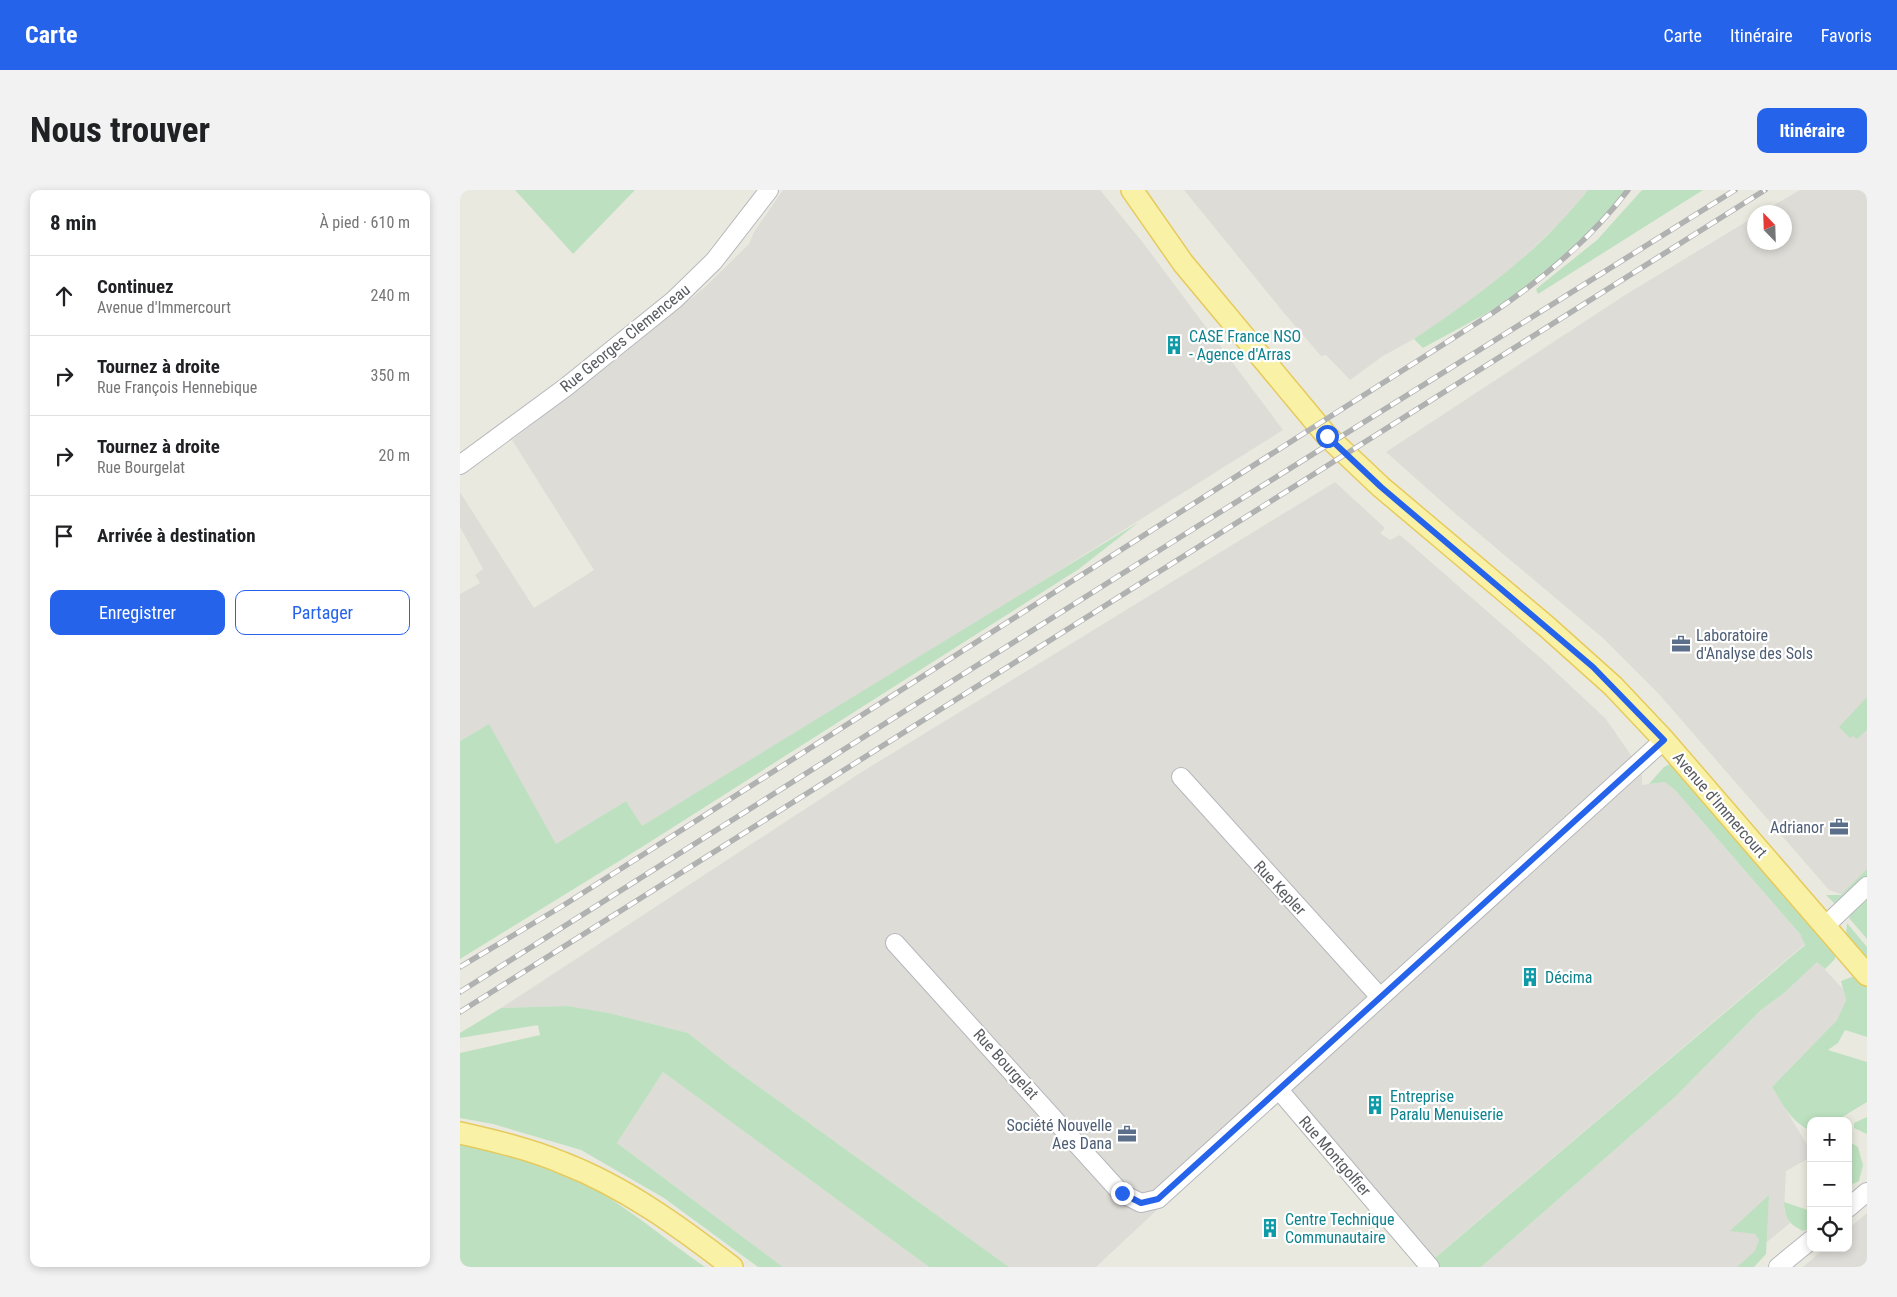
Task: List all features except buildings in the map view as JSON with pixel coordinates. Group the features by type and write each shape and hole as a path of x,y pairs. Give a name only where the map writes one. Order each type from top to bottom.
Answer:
{"main road":[{"name":"Avenue d'Immercourt","path":"1132,190 1183,263 1332,442 1381,487 1593,667 1664,740 1867,975"},
{"path":"460,1133 563,1162 595,1177 661,1216 732,1267"}],"street":[{"name":"Rue Georges Clemenceau","path":"460,465 566,387 674,300 714,261 769,190"},
{"path":"1279,1090 1664,740"},
{"name":"Rue Kepler","path":"1181,777 1204,805 1380,997"},
{"path":"1825,926 1867,886"},
{"name":"Rue Bourgelat","path":"895,943 1122,1193 1141,1203 1158,1199 1279,1090"},
{"name":"Rue Montgolfier","path":"1279,1090 1430,1267"},
{"path":"1849,1207 1867,1192"},
{"path":"1778,1267 1807,1243"}],"shaded area":[{"path":"783,190 1100,190 1144,244 1283,430 889,677 642,827 626,801 556,845 488,725 460,741 460,594 480,583 475,575 483,569 460,527 460,492 534,608 594,570 512,440 622,355 705,287 749,244 754,232"},
{"path":"1184,190 1588,190 1567,216 1510,270 1459,309 1414,339 1383,356 1350,380 1326,355 1321,356"},
{"path":"1800,190 1867,190 1867,886 1855,899 1829,890 1658,693 1604,639 1458,516 1386,452 1625,295 1747,221 1747,250 1792,250 1792,205 1774,205"},
{"path":"1335,482 1385,528 1380,533 1390,540 1400,535 1543,660 1606,719 1642,771 1642,785 1665,782 1675,790 1800,934 1805,944 1427,1264 1279,1090 1159,1199 1157,1210 1096,1267 1009,1267 730,1066 688,1033 609,1013 568,1006 501,1008 860,773"},
{"path":"1817,961 1843,989 1846,1000 1837,1020 1772,1087 1807,1144 1807,1159 1786,1171 1784,1210 1790,1223 1737,1267 1481,1267 1675,1097 1761,1010 1784,993"},
{"path":"663,1072 929,1267 783,1267 617,1143"},
{"path":"1867,1213 1867,1267 1803,1267 1820,1252 1852,1252 1852,1226"}],"green space":[{"path":"515,190 635,190 573,254"},
{"path":"1588,190 1625,190 1580,241 1525,288 1487,313 1423,348 1414,339 1485,289 1529,253 1550,233"},
{"path":"1642,190 1703,190 1538,294 1536,289 1597,240"},
{"path":"1139,522 1079,569 642,847 460,959 460,741 489,724 556,844 626,801 642,826"},
{"path":"1867,697 1867,730 1857,739 1853,736 1850,738 1839,727"},
{"path":"1672,763 1835,950 1835,959 1825,969 1817,962 1784,993 1761,1010 1675,1097 1481,1267 1424,1267 1805,945 1800,934 1675,790 1665,782 1649,784 1664,767"},
{"path":"1867,869 1867,877 1842,901 1835,904 1826,895 1841,895"},
{"path":"1867,886 1867,939 1849,918"},
{"path":"1847,923 1867,947 1867,963 1846,936"},
{"path":"1857,975 1867,987 1867,1037 1845,1030 1838,1043 1828,1050 1867,1062 1867,1102 1844,1117 1807,1117 1807,1129 1793,1118 1772,1087 1837,1020 1846,1000 1841,981"},
{"path":"568,1006 609,1013 688,1033 730,1066 1009,1267 929,1267 663,1072 617,1143 783,1267 758,1267 664,1198 581,1150 493,1124 460,1118 460,1053 540,1035 538,1025 460,1038 460,1033 501,1008"},
{"path":"1867,1117 1867,1134 1854,1128 1854,1123"},
{"path":"460,1142 524,1158 566,1173 628,1210 705,1267 460,1267"},
{"path":"1852,1143 1858,1147 1863,1165 1859,1181 1853,1184"},
{"path":"1769,1195 1766,1254 1754,1267 1737,1267 1755,1251 1759,1240 1755,1234 1730,1231"},
{"path":"1784,1202 1807,1210 1807,1230 1803,1231 1798,1229 1788,1220"}],"railway":[{"path":"460,967 564,905 1491,314 1565,258 1598,226 1628,190"},
{"path":"460,992 1174,541 1735,190"},
{"path":"460,1012 1765,190"}],"place":[{"name":"CASE France NSO - Agence d'Arras","path":"1174,345"},
{"name":"Laboratoire d'Analyse des Sols","path":"1681,644"},
{"name":"Adrianor","path":"1839,827"},
{"name":"Décima","path":"1530,977"},
{"name":"Entreprise Paralu Menuiserie","path":"1375,1105"},
{"name":"Société Nouvelle Aes Dana","path":"1127,1134"},
{"name":"Centre Technique Communautaire","path":"1270,1228"}],"route":[{"path":"1122,1193 1130,1199 1141,1203 1158,1199 1664,740 1593,667 1381,487 1327,436"}]}
